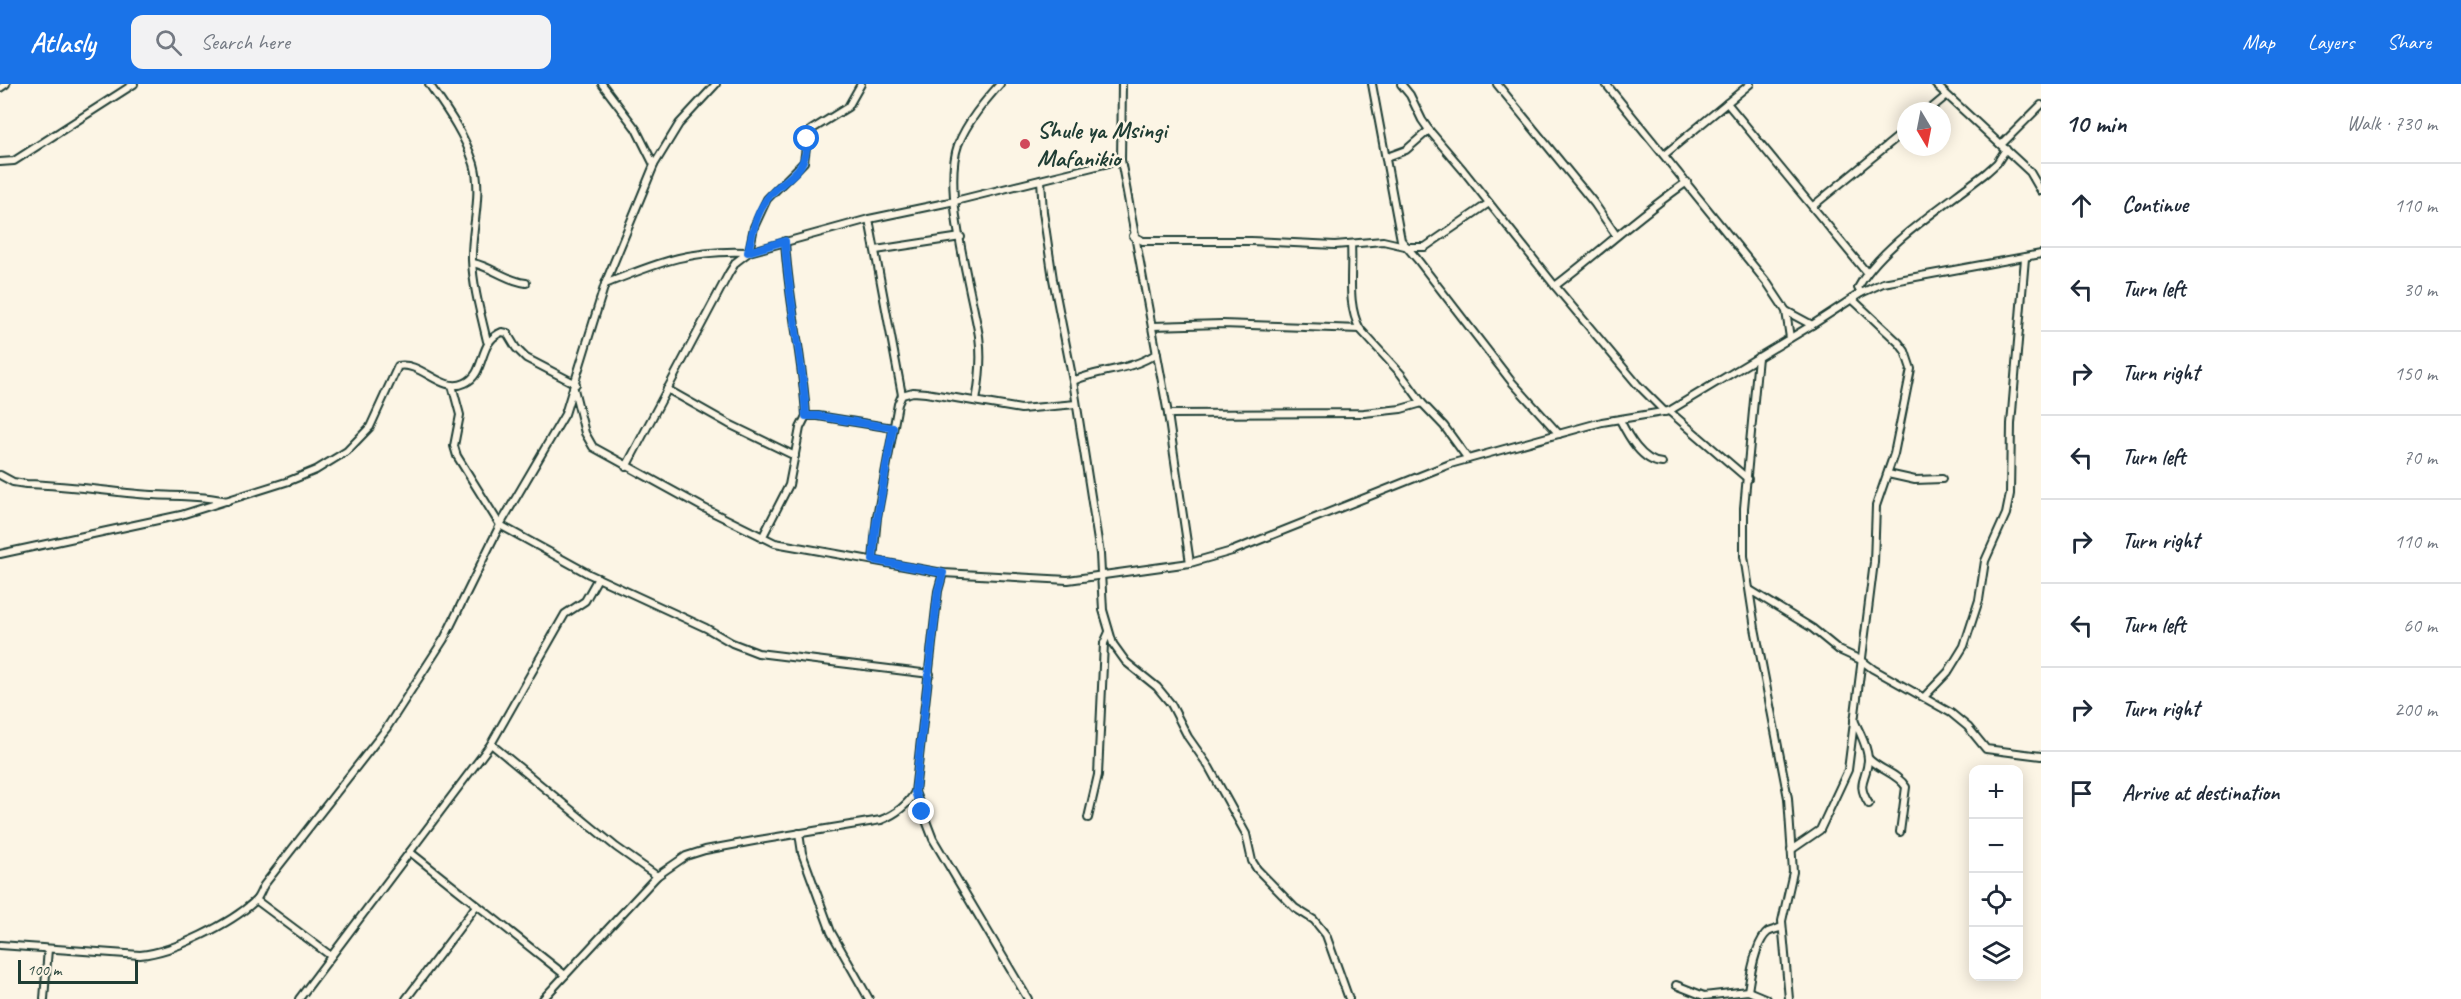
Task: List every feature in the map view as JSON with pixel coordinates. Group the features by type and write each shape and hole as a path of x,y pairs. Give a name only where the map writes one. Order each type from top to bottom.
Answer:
{"street":[{"path":"0,88 6,84"},
{"path":"0,162 14,161 134,84"},
{"path":"0,554 181,515 316,470 346,451 370,427 398,366 414,367 452,385 464,384 471,378 482,359 487,341 473,263 476,217 475,165 457,124 429,84"},
{"path":"602,84 636,129 654,165"},
{"path":"0,945 104,954 156,954 194,939 256,900 264,885 386,729 444,639 500,525 565,414 605,284 654,165 679,124 716,84"},
{"path":"627,467 729,273 736,262 748,252 754,227 767,199 804,162 807,139 811,130 848,107 861,84"},
{"path":"976,401 980,377 979,337 955,201 955,163 964,131 1000,84"},
{"path":"1122,84 1121,160 1133,236 1168,414 1190,563"},
{"path":"1372,84 1404,246 1417,259 1511,381 1559,434"},
{"path":"1401,84 1410,95 1429,130 1637,384 1667,412 1748,478"},
{"path":"1410,95 1411,84"},
{"path":"1497,84 1594,203 1616,235"},
{"path":"1664,156 1750,84"},
{"path":"1935,84 2030,171 2041,191"},
{"path":"1610,86 1664,156 1754,265 1786,311 1790,338"},
{"path":"1939,102 1946,96"},
{"path":"1727,103 1866,272"},
{"path":"1861,293 1858,288 1866,272 1892,247 1992,167 2004,147 2041,105"},
{"path":"1387,157 1406,150 1429,130"},
{"path":"1813,206 1897,137"},
{"path":"605,284 675,257 723,250 748,252 869,219 955,201 1121,160"},
{"path":"1041,180 1043,212 1095,522 1104,610 1113,645 1126,662 1156,687 1171,704 1246,834 1252,861 1257,869 1295,908 1314,920 1326,935 1349,999"},
{"path":"1555,286 1616,235 1687,182"},
{"path":"1417,259 1425,247 1489,203"},
{"path":"869,219 902,395"},
{"path":"1133,236 1143,241 1352,244 1383,241 1404,246 1425,247"},
{"path":"876,250 961,237"},
{"path":"762,537 789,485 800,428 806,416 803,373 789,289 785,241"},
{"path":"1352,244 1352,297 1355,320 1360,329 1401,374 1422,403 1439,420 1468,459"},
{"path":"487,341 502,332 507,333 516,348 526,358 575,386 585,433 593,447 627,467 775,543 943,573 1068,580 1190,563 1232,551 1468,459 1602,422 1667,412 1678,408 1861,293 1883,283 2041,254"},
{"path":"1924,697 1948,672 1964,646 1979,600 1985,561 2006,514 2010,494 2011,424 2025,258"},
{"path":"473,263 526,284"},
{"path":"1791,850 1813,836 1823,824 1848,770 1874,562 1876,506 1900,432 1911,369 1905,351 1899,343 1852,299"},
{"path":"1786,311 1812,325"},
{"path":"1152,326 1222,324 1360,329"},
{"path":"1073,381 1088,375 1141,363 1156,354"},
{"path":"1758,357 1744,508 1744,556 1776,741 1787,786 1793,872 1783,912 1782,927 1789,999"},
{"path":"452,385 460,415 454,446 457,456 500,525 598,578 706,627 732,644 751,651 930,674"},
{"path":"667,389 729,424 795,456"},
{"path":"873,560 875,531 893,428 899,398 902,395 913,392 926,393 1021,410 1076,404"},
{"path":"1168,414 1364,413 1401,409 1422,403"},
{"path":"806,416 893,428"},
{"path":"1620,420 1639,450 1649,459 1662,463"},
{"path":"1888,474 1915,480 1942,479"},
{"path":"0,476 13,482 26,484 227,501"},
{"path":"543,999 657,876 686,856 705,850 881,820 906,806 915,792 938,591 943,573"},
{"path":"299,999 491,744 565,614 585,601 598,578"},
{"path":"1750,590 1812,628 1839,650 1861,660 1964,722 1986,749 2041,756"},
{"path":"1088,818 1098,774 1104,643 1109,632"},
{"path":"1854,719 1868,758 1902,781 1906,787 1900,832"},
{"path":"491,744 616,847 657,876"},
{"path":"1868,758 1861,784 1869,804"},
{"path":"915,792 933,839 1028,999"},
{"path":"799,833 802,853 831,932 869,999"},
{"path":"410,852 565,975"},
{"path":"256,900 331,956"},
{"path":"406,999 476,906"},
{"path":"1748,991 1762,939 1769,932 1782,927"},
{"path":"44,999 48,949"},
{"path":"1676,986 1712,996 1748,991 1767,999"}],"place":[{"name":"Shule ya Msingi Mafanikio","path":"1025,144"}],"route":[{"path":"807,139 804,162 767,199 754,227 748,252 785,241 789,289 803,373 806,416 812,415 893,428 875,531 873,560 943,573 938,591 915,792 922,812"}]}
